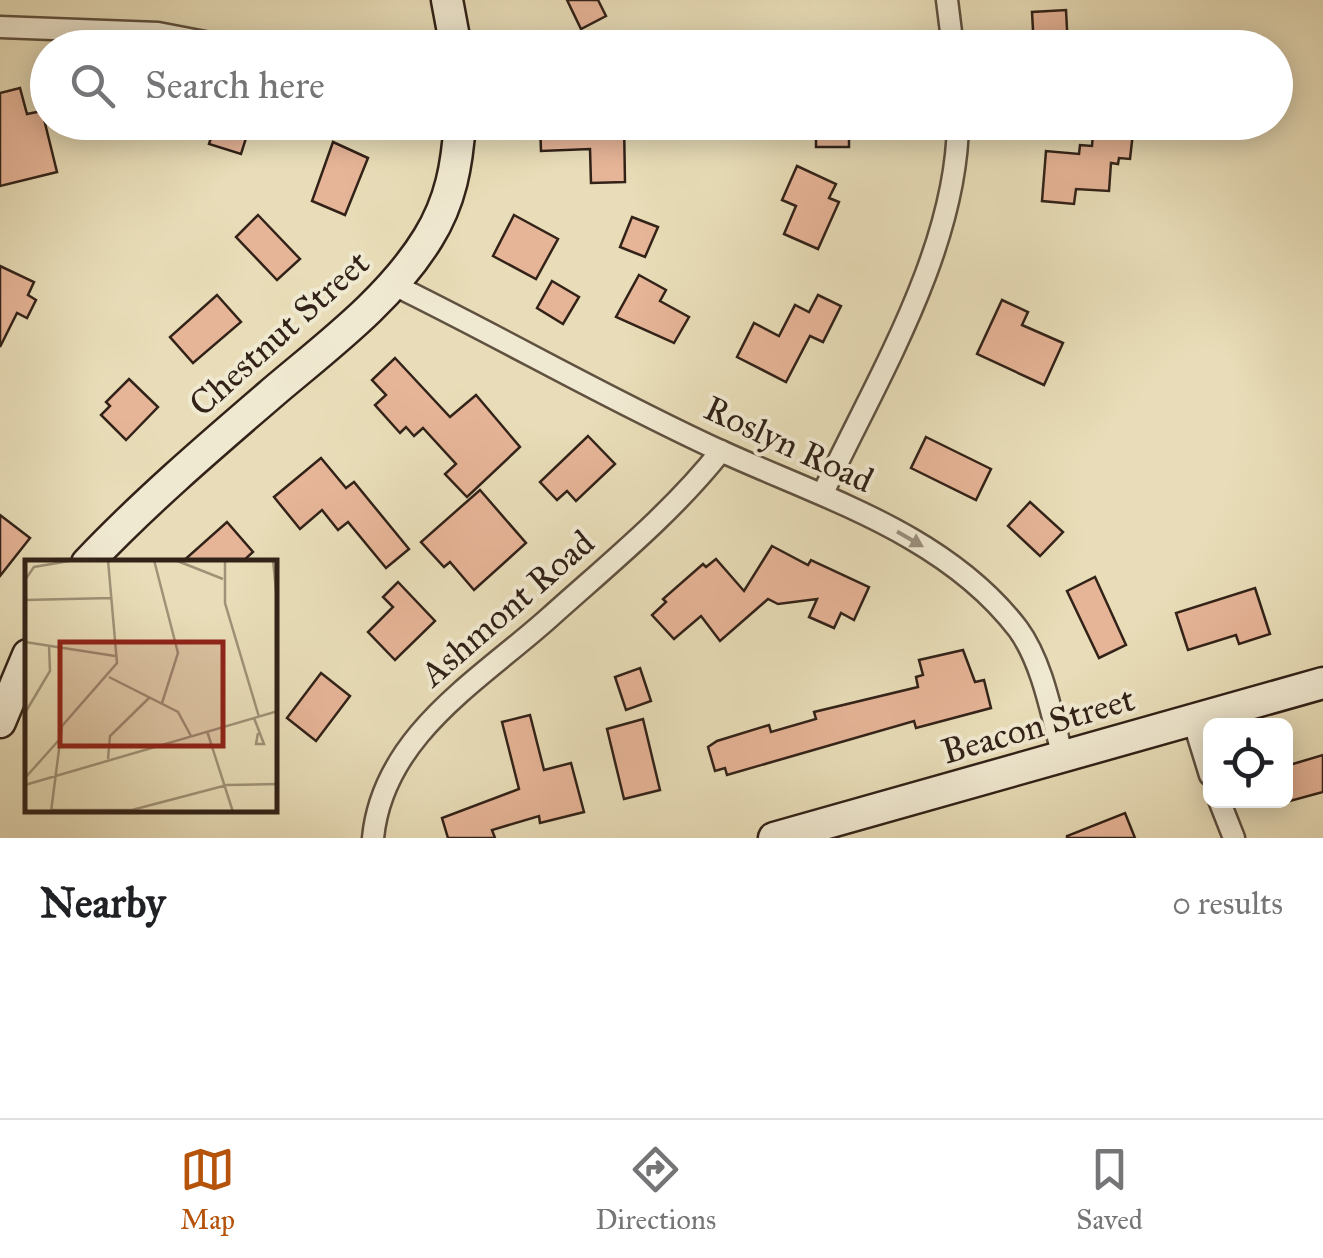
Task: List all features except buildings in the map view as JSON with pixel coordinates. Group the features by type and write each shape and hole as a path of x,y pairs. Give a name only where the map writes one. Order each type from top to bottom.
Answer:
{"main road":[{"path":"447,0 453,30"},
{"name":"Chestnut Street","path":"90,560 182,469 336,339 392,284 427,240 448,199 457,168 459,140"},
{"path":"0,722 25,662"},
{"name":"Beacon Street","path":"774,838 1323,683"}],"street":[{"path":"947,0 951,30"},
{"path":"0,28 63,30"},
{"path":"824,493 929,267 947,208 956,140"},
{"name":"Roslyn Road","path":"392,284 722,451 824,493 911,538 956,568 1020,632 1046,694 1063,757"},
{"name":"Ashmont Road","path":"373,838 380,800 390,779 440,709 685,496 722,451"},
{"path":"1192,720 1203,754"},
{"path":"1222,808 1234,838"}]}
